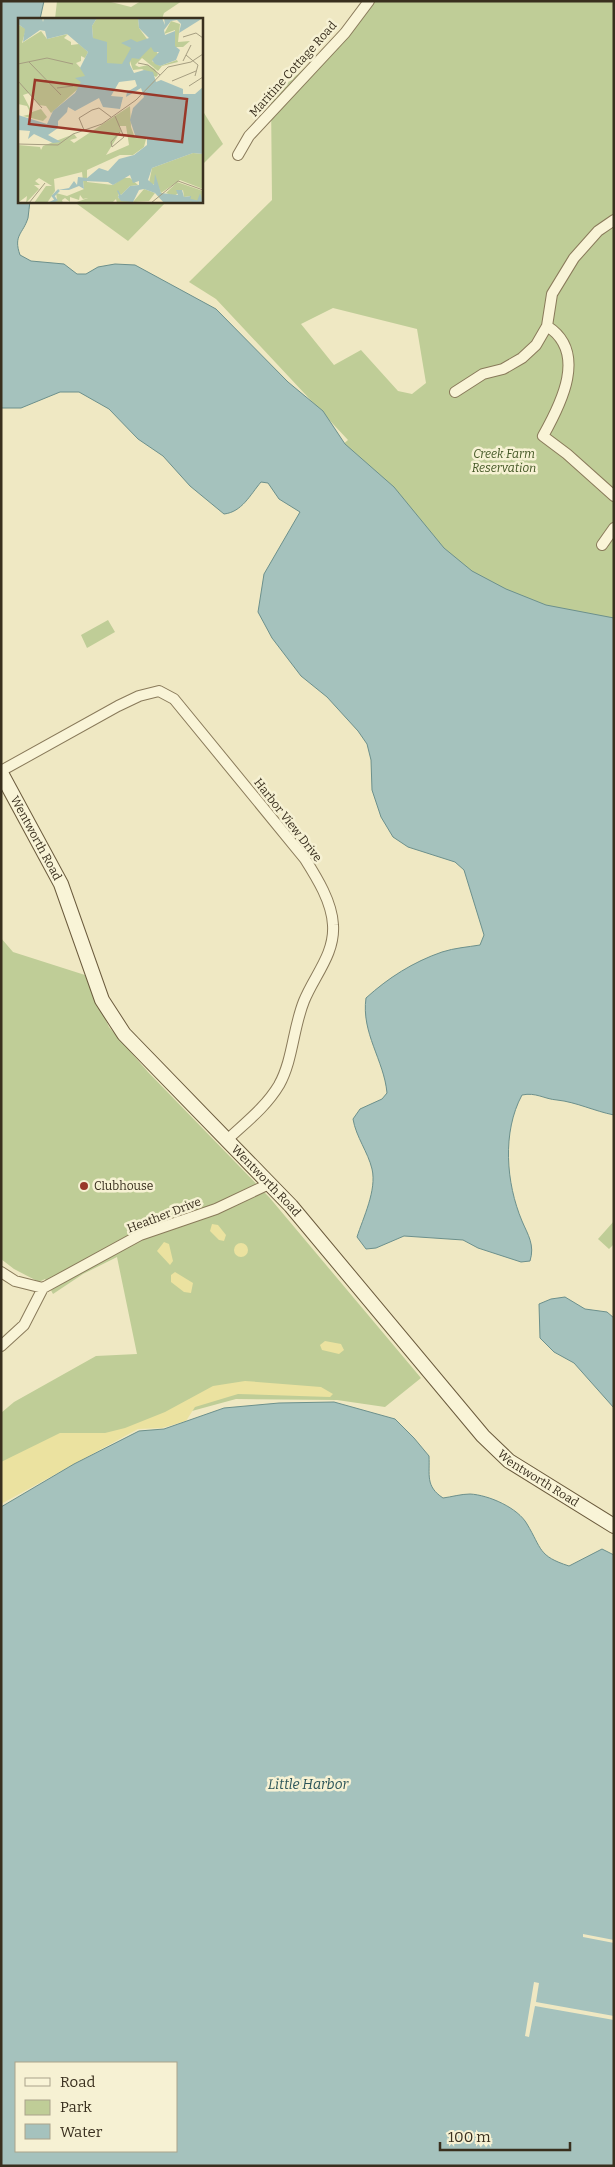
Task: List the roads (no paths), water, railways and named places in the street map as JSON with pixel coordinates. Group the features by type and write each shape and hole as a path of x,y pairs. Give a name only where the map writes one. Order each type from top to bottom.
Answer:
{"main road":[{"name":"Wentworth Road","path":"1,772 61,884 102,1000 137,1049 291,1206 432,1378 494,1447 529,1475 614,1526"}],"street":[{"name":"Maritine Cottage Road","path":"238,155 249,136 344,33 369,1"},
{"path":"456,392 483,374 503,369 522,358 536,345 547,326 552,294 574,258 598,231 614,220"},
{"path":"547,326 564,342 568,356 568,372 562,400 543,436 567,454 614,496"},
{"path":"602,545 614,528"},
{"name":"Harbor View Drive","path":"1,772 118,706 139,696 159,691 174,699 308,863 331,914 333,924 332,945 304,1002 279,1085 262,1107 227,1140"},
{"name":"Heather Drive","path":"43,1288 140,1235 225,1205 269,1184"},
{"path":"1,1272 15,1281 43,1288 24,1325 1,1346"}],"water":[{"path":"1,1 44,1 40,18 18,18 18,202 30,202 28,218 18,239 20,255 31,261 64,264 77,274 86,274 98,267 115,264 135,265 216,309 288,382 323,411 345,444 394,487 444,548 472,571 506,589 546,605 614,618 614,1115 532,1094 522,1095 511,1125 508,1158 512,1190 531,1245 530,1261 521,1262 478,1248 463,1240 404,1236 376,1248 366,1249 357,1237 369,1204 373,1177 370,1163 353,1119 360,1109 382,1099 387,1093 382,1069 367,1023 365,1011 366,998 392,977 411,966 442,952 480,945 484,935 464,870 455,862 408,847 393,837 381,817 372,790 371,760 367,744 358,731 327,697 301,676 272,638 258,612 264,574 300,512 279,499 268,483 261,482 241,506 230,513 224,514 190,486 163,456 138,439 109,409 79,392 60,392 21,408 1,408"},
{"path":"565,1297 585,1309 607,1312 614,1318 614,1408 574,1363 554,1352 540,1338 539,1304 551,1299"},
{"name":"Little Harbor","path":"334,1402 395,1419 429,1456 431,1484 437,1494 443,1498 470,1494 502,1503 523,1518 546,1555 569,1566 602,1549 614,1555 614,2166 1,2166 1,1507 74,1464 139,1431 164,1429 224,1408 279,1403"}],"place":[{"name":"Clubhouse","path":"84,1186"}],"park label":[{"name":"Creek Farm Reservation","path":"504,461"}]}
